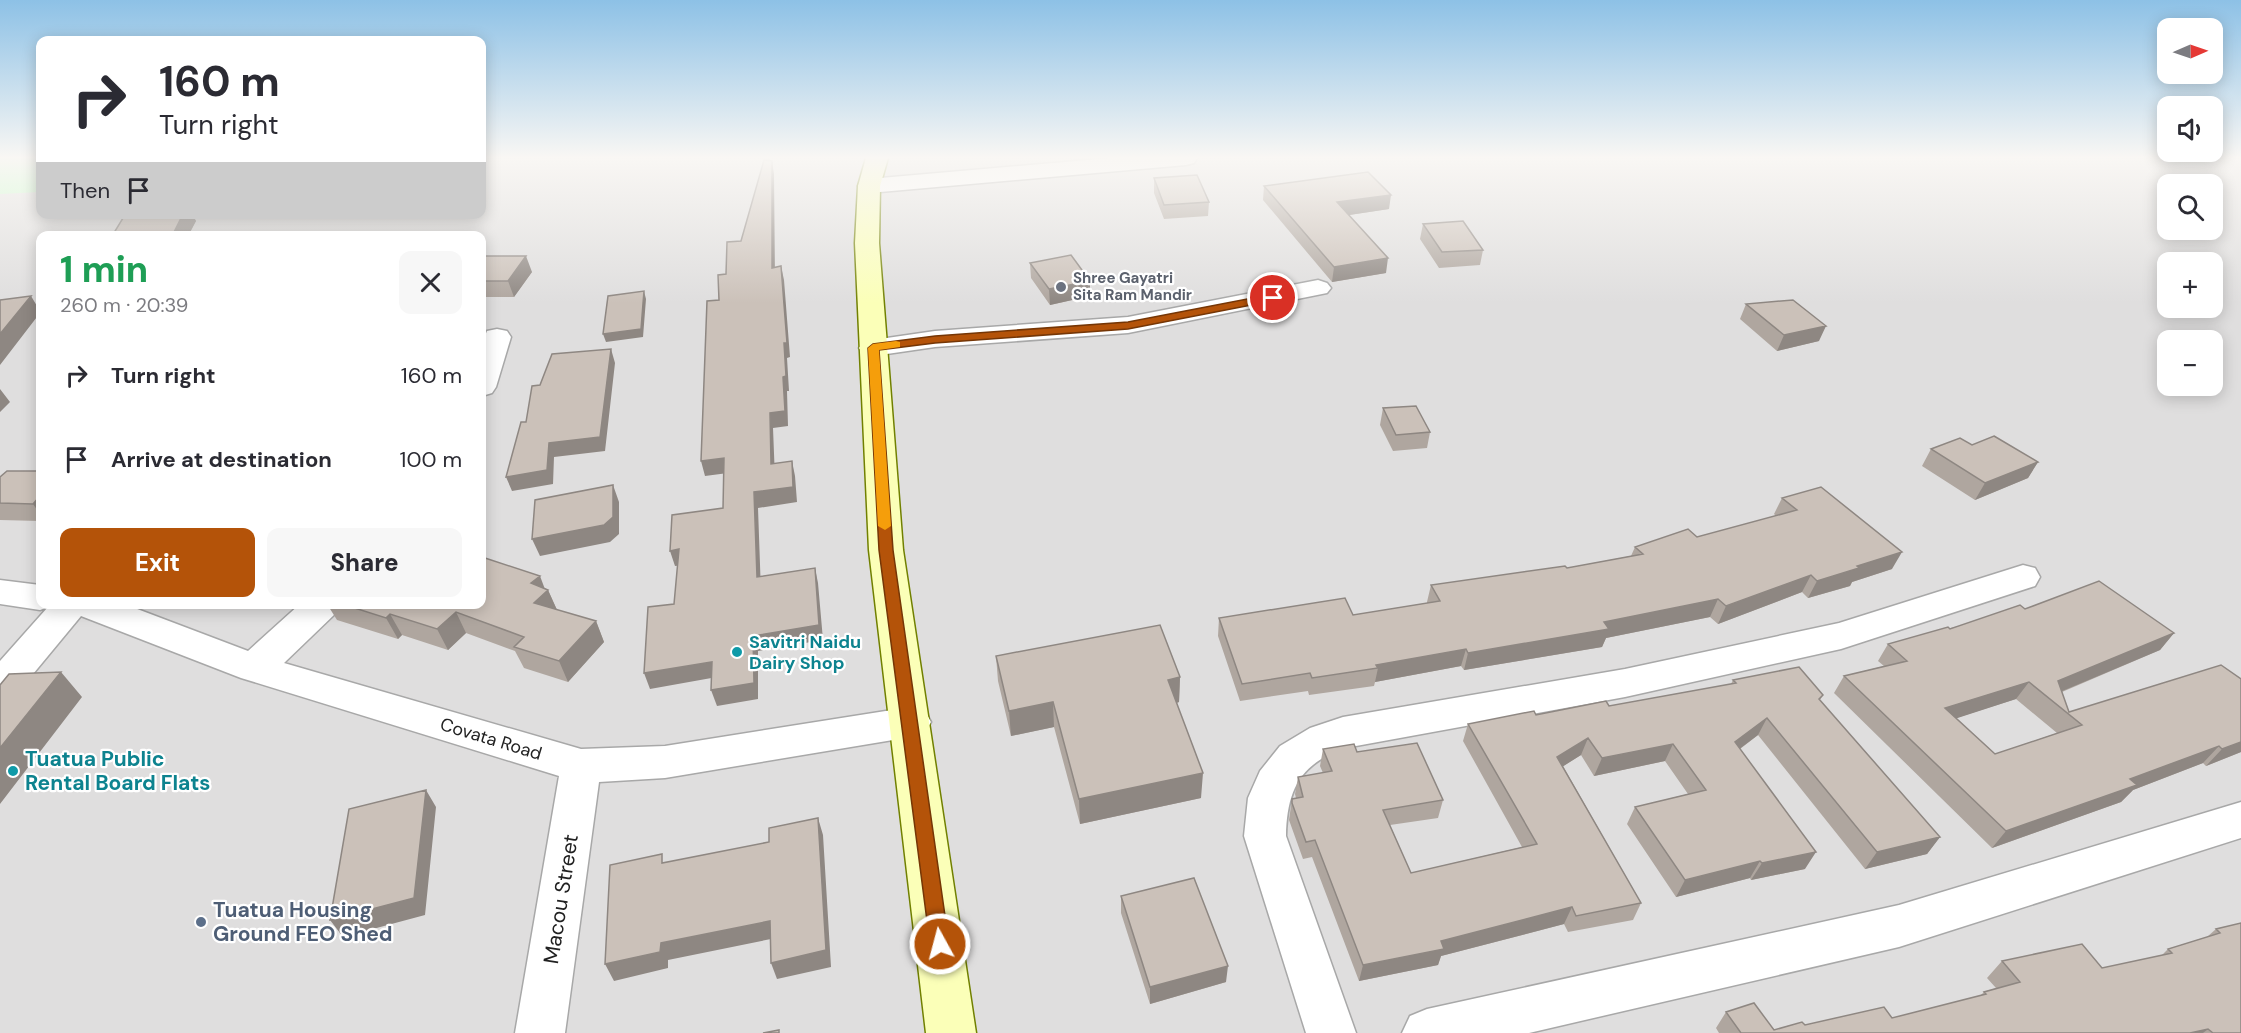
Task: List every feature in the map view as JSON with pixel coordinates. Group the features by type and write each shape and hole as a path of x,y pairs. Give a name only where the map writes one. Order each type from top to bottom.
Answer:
{"main road":[{"path":"870,206 867,243 886,550 911,722 951,1033"}],"street":[{"path":"873,348 935,339 1128,326 1318,288"},
{"path":"486,374 497,337"},
{"path":"1331,1033 1265,836 1266,810 1272,786 1286,765 1306,748 1343,733 1625,683 1841,636 2023,577"},
{"path":"0,592 36,596"},
{"path":"0,687 67,609"},
{"name":"Covata Road","path":"99,609 254,668 581,766 665,762 911,722"},
{"path":"254,668 318,609"},
{"name":"Macou Street","path":"540,1033 581,766"},
{"path":"1426,1033 1899,926 2241,820"}],"shaded area":[{"path":"0,206 36,206 36,219 486,219 486,206 2157,206 2157,240 2223,240 2223,206 2241,206 2241,1033 0,1033"}],"building":[{"path":"751,206 772,206 772,268 781,266 787,343 784,343 786,376 783,377 785,411 770,413 771,464 792,461 793,487 754,492 757,577 815,568 819,625 753,636 754,683 711,690 712,662 644,673 648,607 674,604 679,549 670,551 672,515 723,508 724,458 701,461 707,301 719,300 718,275 726,274 727,242 741,241"},
{"path":"1281,206 1341,206 1388,258 1334,267"},
{"path":"122,219 180,219 174,231 115,231"},
{"path":"1463,221 1483,250 1442,252 1423,224"},
{"path":"1071,255 1090,281 1049,289 1030,263"},
{"path":"486,256 526,256 508,281 486,281"},
{"path":"644,291 641,329 603,334 608,296"},
{"path":"31,296 0,334 0,300"},
{"path":"1793,300 1826,326 1784,335 1746,304"},
{"path":"611,349 600,437 549,443 547,470 506,477 521,422 526,422 532,386 540,385 552,354"},
{"path":"1416,406 1430,432 1396,435 1383,408"},
{"path":"1994,436 2038,462 1985,483 1931,449 1960,438 1972,445"},
{"path":"7,471 36,471 36,501 33,504 0,503 0,477"},
{"path":"613,485 613,517 604,525 532,539 535,500"},
{"path":"1821,487 1902,552 1817,581 1811,575 1726,606 1718,599 1604,622 1609,629 1468,653 1466,649 1376,665 1378,668 1312,678 1310,673 1242,684 1219,618 1345,598 1353,615 1440,601 1431,585 1565,566 1567,568 1643,554 1635,547 1688,529 1697,537 1797,510 1782,498"},
{"path":"486,558 540,576 531,583 548,590 534,603 596,621 559,661 514,647 524,637 456,612 437,629 390,614 386,618 358,609 486,609"},
{"path":"2099,581 2174,633 2058,681 2069,712 2221,665 2241,679 2241,742 2222,749 2219,746 2130,779 2137,785 2006,831 1844,676 1907,661 1888,644 1948,627 1950,629 2020,605 2025,609","holes":["2029,682 2082,725 1995,754 1945,708"]},
{"path":"1160,625 1180,677 1168,680 1203,773 1079,799 1053,702 1009,711 996,656"},
{"path":"1799,667 1823,695 1819,699 1940,837 1877,852 1767,718 1735,742 1816,852 1762,863 1760,861 1685,880 1635,807 1706,790 1673,744 1602,758 1588,738 1557,757 1641,903 1576,916 1572,907 1441,941 1444,949 1363,965 1315,840 1306,842 1292,803 1292,799 1303,797 1298,777 1332,771 1323,749 1354,744 1357,752 1417,743 1443,800 1383,810 1411,873 1537,844 1468,724 1534,711 1536,715 1606,701 1609,706 1736,683 1733,680"},
{"path":"61,672 0,748 0,685 9,674"},
{"path":"426,790 414,898 330,920 349,809"},
{"path":"818,818 826,950 771,963 770,921 661,943 660,952 605,964 610,865 662,854 662,863 769,842 769,828"},
{"path":"1194,878 1228,966 1150,987 1121,896"},
{"path":"2241,923 2241,1033 2213,1033 2208,1029 2190,1033 1741,1033 1726,1012 1754,1003 1774,1030 1802,1022 1805,1025 1884,1007 1892,1018 1986,994 1984,992 2020,982 2002,961 2082,944 2102,968 2172,953 2168,949 2220,933 2216,929"},
{"path":"779,1030 779,1033 763,1033"}],"slow traffic":[{"path":"885,526 873,348 896,345"}],"place":[{"name":"Shree Gayatri Sita Ram Mandir","path":"1061,287"},
{"name":"Savitri Naidu Dairy Shop","path":"737,652"},
{"name":"Tuatua Public Rental Board Flats","path":"13,771"},
{"name":"Tuatua Housing Ground FEO Shed","path":"201,922"}],"route":[{"path":"940,944 886,550 873,348 935,339 1128,326 1273,298"}]}
